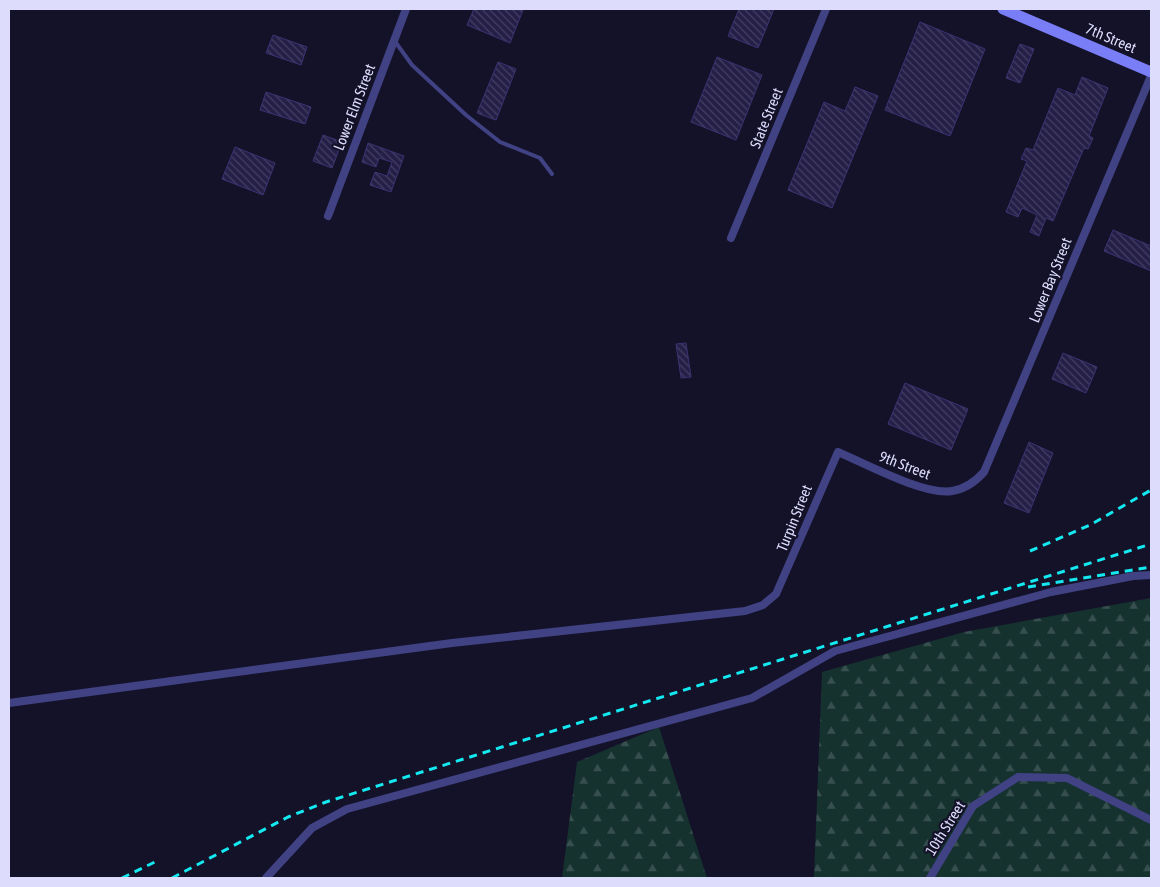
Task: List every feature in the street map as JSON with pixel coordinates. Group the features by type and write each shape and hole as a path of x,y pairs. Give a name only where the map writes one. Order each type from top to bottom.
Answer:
{"street":[{"name":"Lower Elm Street","path":"328,216 406,9"},
{"name":"State Street","path":"731,238 826,9"},
{"name":"7th Street","path":"1004,9 1151,72"},
{"name":"Lower Bay Street","path":"965,487 975,482 990,462 1151,76"},
{"name":"9th Street","path":"838,452 930,490 951,492 965,487"},
{"name":"Turpin Street","path":"9,704 452,644 745,611 762,605 776,594 838,452"},
{"path":"266,878 312,828 347,809 752,698 835,651 1051,592 1133,576 1151,575"},
{"name":"10th Street","path":"930,878 973,806 1018,777 1068,778 1151,820"}],"lane":[{"path":"394,40 412,65 466,114 500,142 540,158 552,174"}],"green space":[{"path":"1151,598 1151,878 814,878 822,672 964,632"},
{"path":"659,727 707,878 562,878 577,762"}],"building":[{"path":"474,9 523,10 510,43 467,25"},
{"path":"739,9 774,9 758,48 728,36"},
{"path":"920,22 985,49 950,136 885,110"},
{"path":"273,35 307,47 301,65 266,53"},
{"path":"1020,44 1034,49 1020,83 1006,78"},
{"path":"717,57 762,75 736,140 691,122"},
{"path":"498,62 516,69 496,120 477,113"},
{"path":"1082,77 1108,88 1089,136 1093,138 1088,149 1084,148 1053,221 1046,218 1039,236 1030,232 1037,215 1022,208 1018,217 1006,212 1027,161 1021,159 1026,148 1033,150 1058,88 1075,95"},
{"path":"855,87 878,96 832,208 788,190 824,102 845,111"},
{"path":"266,92 311,107 305,124 260,110"},
{"path":"323,135 342,142 332,168 313,161"},
{"path":"368,143 404,156 391,192 370,185 375,172 387,176 392,162 379,158 376,167 362,162"},
{"path":"235,147 275,163 263,195 222,179"},
{"path":"1113,230 1151,246 1151,271 1104,251"},
{"path":"686,343 691,377 681,378 676,344"},
{"path":"1063,353 1097,367 1086,393 1052,379"},
{"path":"905,383 968,409 951,450 888,424"},
{"path":"1029,442 1053,453 1029,513 1004,503"}],"railway":[{"path":"1030,551 1090,525 1151,490"},
{"path":"172,878 288,817 326,802 1151,544"},
{"path":"1028,587 1151,567"},
{"path":"122,878 159,860"}]}
